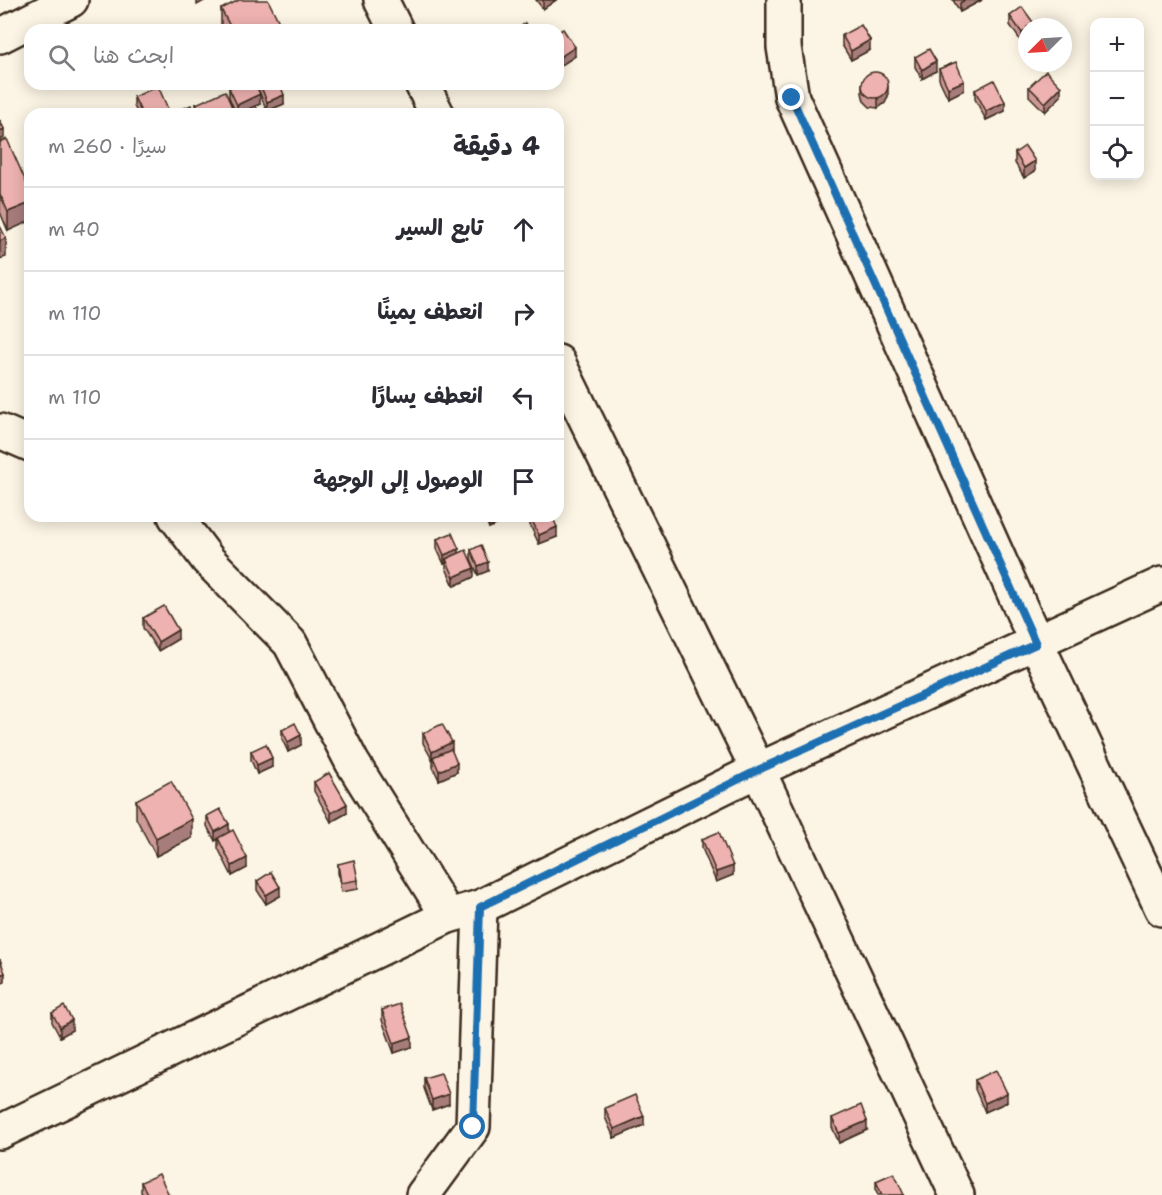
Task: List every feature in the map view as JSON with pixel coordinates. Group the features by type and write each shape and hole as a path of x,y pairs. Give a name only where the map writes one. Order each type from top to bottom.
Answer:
{"street":[{"path":"0,36 33,8 71,0"},
{"path":"381,0 393,24"},
{"path":"784,0 784,47 792,98 1036,644 1162,909"},
{"path":"425,90 434,108"},
{"path":"564,374 758,770 957,1195"},
{"path":"0,431 24,441"},
{"path":"180,522 208,560 290,643 351,762 448,916"},
{"path":"0,1132 448,916 480,907 758,770 1036,644 1162,584"},
{"path":"423,1195 473,1127 480,907"}],"building":[{"path":"239,0 268,0 280,24 229,24 221,9"},
{"path":"1022,7 1030,18 1018,18 1018,27 1010,16"},
{"path":"861,25 870,40 851,51 842,35"},
{"path":"564,30 575,47 564,54"},
{"path":"929,49 936,61 922,70 915,57"},
{"path":"956,62 964,81 948,88 939,69"},
{"path":"875,72 884,76 888,85 884,94 875,98 866,94 862,85 866,76"},
{"path":"1047,72 1061,87 1045,103 1029,87"},
{"path":"994,80 1005,102 986,111 975,90"},
{"path":"149,90 160,90 168,108 139,108 134,97"},
{"path":"230,90 258,90 260,94 237,105"},
{"path":"262,90 282,90 284,95 267,102"},
{"path":"225,91 232,108 198,108 196,104"},
{"path":"7,139 24,177 24,205 8,212 0,194 0,142"},
{"path":"1025,146 1035,161 1024,168 1015,153"},
{"path":"0,226 6,238 0,241"},
{"path":"533,522 555,522 557,527 539,535"},
{"path":"452,533 459,549 444,555 437,539"},
{"path":"481,545 488,562 478,566 471,550"},
{"path":"466,550 474,568 454,577 446,559"},
{"path":"164,606 178,630 158,642 143,618"},
{"path":"295,723 301,735 288,742 282,730"},
{"path":"442,724 452,742 432,752 423,733"},
{"path":"266,744 272,758 257,765 251,751"},
{"path":"451,749 457,763 439,771 433,757"},
{"path":"329,773 347,804 331,813 314,782"},
{"path":"171,781 192,819 156,838 136,800"},
{"path":"220,809 229,824 215,832 207,816"},
{"path":"233,830 247,858 232,866 218,838"},
{"path":"719,832 733,866 716,872 702,839"},
{"path":"354,860 358,880 341,883 338,864"},
{"path":"271,872 280,887 266,895 257,881"},
{"path":"0,959 5,973 0,975"},
{"path":"400,1004 412,1037 394,1043 382,1010"},
{"path":"64,1006 72,1020 60,1027 52,1013"},
{"path":"996,1070 1007,1093 985,1103 975,1080"},
{"path":"441,1073 449,1094 432,1100 424,1078"},
{"path":"635,1095 644,1116 614,1129 605,1108"},
{"path":"861,1105 867,1121 839,1133 832,1118"},
{"path":"894,1173 904,1195 882,1195 876,1181"},
{"path":"159,1174 169,1195 148,1195 141,1182"}],"route":[{"path":"473,1127 480,907 758,770 1036,644 792,98"}]}
